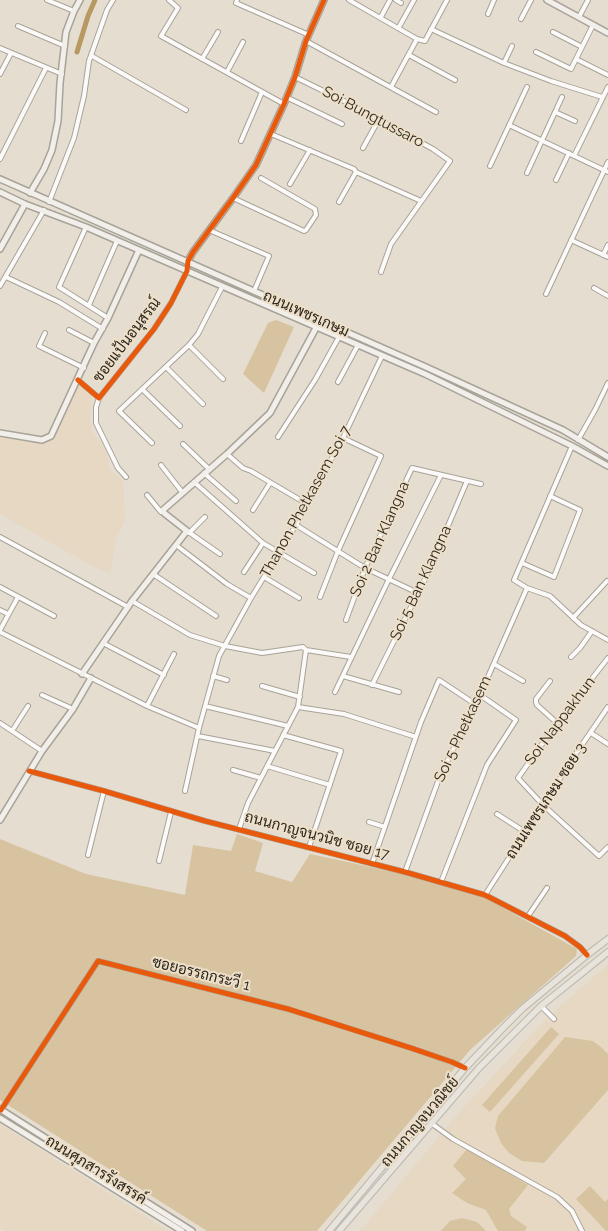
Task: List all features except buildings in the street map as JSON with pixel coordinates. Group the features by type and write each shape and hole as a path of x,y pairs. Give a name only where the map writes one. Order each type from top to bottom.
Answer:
{"main road":[{"name":"ถนนกาญจนวณิชย์","path":"329,1231 464,1068 522,1009 608,940"},
{"name":"ถนนกาญจนวณิชย์","path":"339,1231 479,1068 541,1006 608,952"},
{"path":"424,1118 431,1123"}],"street":[{"path":"47,0 74,11"},
{"path":"30,194 52,150 58,121 66,32 80,0"},
{"path":"49,202 74,138 84,96 89,61 98,32 113,0"},
{"path":"169,0 178,8 160,36 284,104"},
{"path":"237,0 236,3 308,38 436,112"},
{"path":"186,271 193,252 256,165 284,104 324,0"},
{"path":"351,0 425,41 447,0"},
{"path":"381,17 390,0"},
{"path":"396,0 401,4"},
{"path":"399,27 414,0"},
{"path":"488,14 494,0"},
{"path":"521,20 531,0"},
{"path":"547,0 608,32"},
{"path":"579,17 588,0"},
{"path":"536,52 571,69 593,25"},
{"path":"18,26 65,46"},
{"path":"431,29 504,63 551,82 602,97 604,95"},
{"path":"202,59 218,32"},
{"path":"553,32 582,47"},
{"path":"391,87 417,38"},
{"path":"227,72 243,42"},
{"path":"504,63 512,46"},
{"path":"0,48 62,74"},
{"path":"0,74 11,53"},
{"path":"409,55 455,80"},
{"path":"92,56 186,110"},
{"path":"576,59 608,75"},
{"path":"0,160 46,68"},
{"name":"Soi Bungtussaro","path":"295,77 433,149 450,161 421,201"},
{"path":"490,166 527,87"},
{"path":"574,156 608,87"},
{"path":"240,141 262,92"},
{"path":"286,97 342,124"},
{"path":"527,173 562,97"},
{"path":"555,112 575,121"},
{"path":"363,148 379,120"},
{"path":"509,125 606,171"},
{"path":"271,134 354,169 356,172 421,201 391,244 381,272"},
{"path":"290,184 310,150"},
{"path":"556,180 568,153"},
{"path":"546,294 606,171 608,162"},
{"path":"339,202 356,172"},
{"path":"233,198 304,231 306,230 316,215 315,209 261,178"},
{"name":"ถนนเพชรเกษม","path":"0,179 30,194 428,368 563,430 608,457"},
{"name":"ถนนเพชรเกษม","path":"0,192 25,204 86,227 425,374 572,446 608,466"},
{"path":"0,249 25,204"},
{"path":"0,286 44,210"},
{"path":"86,227 59,287 108,318"},
{"path":"209,230 269,256 254,291"},
{"path":"571,240 608,257"},
{"path":"89,305 117,241"},
{"path":"603,255 608,245"},
{"path":"0,433 42,440 51,436 139,250"},
{"name":"ซอยแป้นอนุสรณ์","path":"78,380 99,398 154,329 171,303 186,271"},
{"path":"6,277 59,302 103,329"},
{"path":"152,443 119,411 189,345 198,334 222,287"},
{"path":"594,288 608,296"},
{"path":"161,512 227,454 270,412 316,328"},
{"path":"69,330 94,344"},
{"path":"45,333 38,346 84,368"},
{"path":"278,437 315,380 339,337"},
{"path":"189,345 223,379"},
{"path":"338,382 358,345"},
{"name":"Thanon Phetkasem Soi 7","path":"185,791 213,676 225,646 251,598 296,525 343,438 382,356"},
{"path":"166,367 203,404"},
{"path":"425,374 428,368"},
{"path":"578,440 608,382"},
{"path":"142,390 180,426"},
{"path":"99,398 96,407 96,423 118,468 126,477"},
{"path":"320,597 338,551 381,456 343,438"},
{"path":"183,444 206,471 236,501"},
{"path":"572,446 514,580 527,588 550,596 573,618 608,640"},
{"path":"227,454 243,468 251,470 307,504"},
{"path":"161,465 182,492"},
{"name":"Soi 2 Ban Klangna","path":"346,620 365,568 412,468 480,484"},
{"path":"335,692 440,475"},
{"name":"Soi 5 Ban Klangna","path":"372,684 428,573 467,481"},
{"path":"194,482 263,543 278,554 314,574"},
{"path":"253,510 270,483"},
{"path":"147,495 161,512 220,554"},
{"path":"522,563 554,577 580,510 550,496"},
{"path":"82,674 153,574 176,545 205,517"},
{"path":"296,525 365,568 418,593"},
{"path":"0,537 128,607"},
{"path":"244,572 263,543"},
{"path":"176,545 228,584 251,598"},
{"path":"153,574 216,616"},
{"path":"264,577 299,598"},
{"path":"573,618 607,581"},
{"path":"0,587 54,616"},
{"name":"Soi 5 Phetkasem","path":"405,872 440,776 480,695 527,588"},
{"path":"18,597 0,631 147,706 199,728"},
{"path":"132,601 184,631 225,646 262,653 303,647 306,650 351,657"},
{"path":"0,610 8,614"},
{"path":"571,656 580,648 592,631"},
{"path":"103,643 164,675"},
{"path":"239,829 248,803 298,707 306,650"},
{"path":"147,706 174,654"},
{"name":"Soi Nappakhun","path":"543,805 518,778 557,723 608,658"},
{"path":"494,664 523,681"},
{"path":"213,676 227,680"},
{"path":"342,676 399,692"},
{"path":"0,820 29,771 73,708 91,678"},
{"path":"372,864 416,737 439,680 475,704"},
{"path":"550,681 536,699 536,704 557,723"},
{"path":"262,686 300,697"},
{"path":"42,695 73,708"},
{"path":"441,882 487,765 516,720 480,695"},
{"path":"12,731 28,706"},
{"path":"206,706 288,726"},
{"path":"298,707 344,714 416,737"},
{"name":"ถนนเพชรเกษม ซอย 3","path":"485,895 608,707"},
{"path":"0,723 42,751"},
{"path":"591,734 608,744"},
{"path":"283,735 341,751 309,847"},
{"path":"198,736 275,751"},
{"path":"267,766 330,785"},
{"path":"233,770 261,778"},
{"name":"ถนนกาญจนวนิช ซอย 17","path":"29,771 104,790 171,812 405,872 485,895 528,916 574,942 587,955"},
{"path":"88,855 104,790"},
{"path":"543,805 599,856 608,847"},
{"path":"159,861 171,812"},
{"path":"497,814 525,832"},
{"path":"369,822 385,827"},
{"path":"528,916 547,888"},
{"name":"ซอยอรรถกระวี 1","path":"0,1109 98,961 288,1009 411,1048 464,1068"},
{"path":"541,1006 554,1019"},
{"name":"ถนนศุภสารรังสรรค์","path":"0,1109 192,1231"},
{"name":"ถนนศุภสารรังสรรค์","path":"0,1118 182,1231"},
{"path":"431,1123 453,1138 561,1200 572,1211 582,1231"}],"shaded area":[{"path":"276,320 294,327 264,393 243,374 268,323"},
{"path":"79,384 92,395 91,430 106,450 110,470 123,481 125,520 116,539 110,573 96,568 0,514 0,437 48,444"},
{"path":"237,834 263,843 255,871 292,882 310,854 427,879 480,895 577,949 576,956 470,1050 317,1231 207,1231 0,1100 0,839 86,874 185,895 193,845 231,851"},
{"path":"608,964 608,1231 360,1231 464,1107 546,1019"},
{"path":"551,1027 559,1034 490,1112 482,1105"},
{"path":"565,1037 593,1041 608,1054 608,1090 544,1163 522,1161 509,1153 501,1143 495,1128 498,1116"},
{"path":"0,1124 168,1231 5,1231 0,1228"},
{"path":"467,1149 528,1185 509,1209 511,1216 527,1227 525,1231 498,1231 486,1210 467,1203 452,1193 466,1179 453,1166"},
{"path":"590,1186 605,1202 608,1199 608,1231 576,1199"},
{"path":"462,1218 477,1222 486,1231 441,1231 450,1221"}],"waterway":[{"path":"77,52 95,0"}],"cycle path":[{"path":"78,380 99,398 154,329 171,303 187,271 188,261 193,252 256,165 284,104 306,41 324,0"},
{"path":"29,771 205,821 405,872 485,895 565,936 587,955"},
{"path":"1,1110 98,961 288,1009 411,1048 465,1068"}]}
